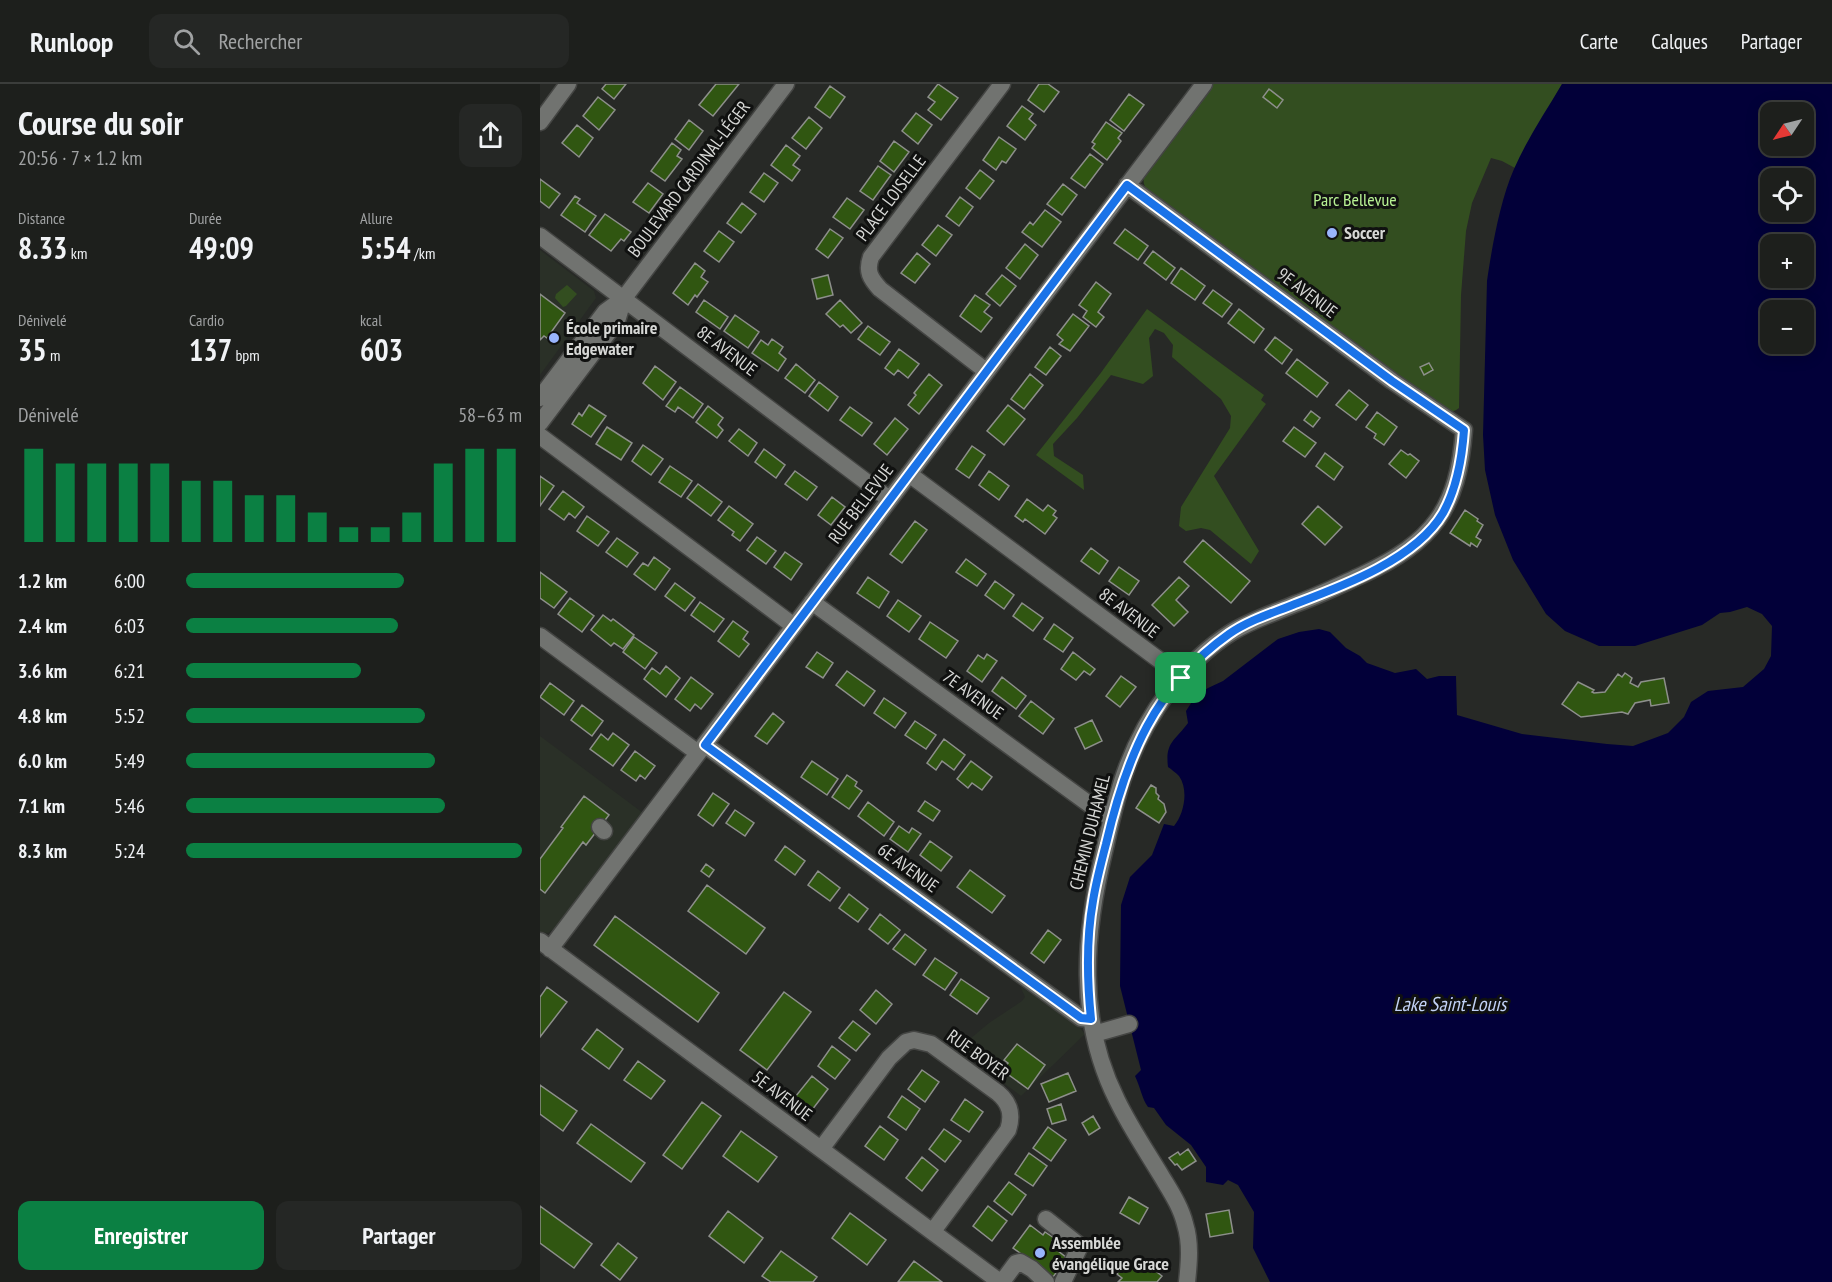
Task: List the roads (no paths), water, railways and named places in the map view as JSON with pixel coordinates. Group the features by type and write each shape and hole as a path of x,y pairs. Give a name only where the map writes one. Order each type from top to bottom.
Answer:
{"street":[{"path":"540,122 568,84"},
{"name":"BOULEVARD CARDINAL-LÉGER","path":"540,398 605,312 624,298 786,84"},
{"name":"PLACE LOISELLE","path":"986,371 880,289 869,274 868,266 871,257 1002,84"},
{"name":"RUE BELLEVUE","path":"545,945 701,749 1204,84"},
{"name":"9E AVENUE","path":"1127,185 1392,381 1464,430"},
{"name":"8E AVENUE","path":"540,236 889,499"},
{"name":"BOULEVARD CARDINAL-LÉGER","path":"540,423 617,321 624,298"},
{"name":"CHEMIN DUHAMEL","path":"1187,1282 1188,1238 1181,1211 1117,1100 1105,1072 1092,1027 1088,969 1090,924 1096,885 1126,770 1156,708 1181,678 1211,648 1241,627 1366,573 1403,554 1421,540 1437,521 1450,497 1460,466 1464,430"},
{"path":"540,436 794,626"},
{"name":"8E AVENUE","path":"909,474 1181,678"},
{"name":"7E AVENUE","path":"812,602 1100,812 1112,817"},
{"name":"6E AVENUE","path":"540,636 1092,1027"},
{"name":"5E AVENUE","path":"545,945 1001,1282"},
{"path":"1092,1027 1129,1024"},
{"name":"RUE BOYER","path":"821,1149 889,1058 906,1042 914,1040 931,1044 998,1093 1006,1101 1011,1115 1010,1122 1002,1139 933,1232"},
{"path":"1046,1219 1080,1246 1063,1282"},
{"path":"1001,1282 1016,1263 1020,1262 1046,1282"}],"water":[{"name":"Lake Saint-Louis","path":"1562,84 1832,84 1832,1282 1270,1282 1253,1248 1254,1212 1238,1185 1228,1180 1223,1185 1206,1182 1206,1167 1191,1145 1166,1125 1154,1108 1148,1107 1135,1076 1141,1070 1120,986 1121,905 1130,877 1152,855 1164,824 1174,826 1184,802 1182,782 1179,776 1168,767 1168,752 1172,742 1188,723 1186,711 1195,697 1223,681 1278,639 1299,632 1319,629 1330,632 1346,648 1367,663 1395,673 1416,669 1427,679 1456,676 1457,715 1522,734 1633,746 1668,733 1684,717 1691,702 1708,691 1743,687 1764,669 1771,656 1772,626 1762,614 1747,607 1720,613 1702,625 1635,646 1599,646 1565,631 1546,614 1513,560 1495,515 1485,470 1483,435 1487,281 1497,224 1509,182 1537,125"}],"place":[{"name":"Soccer","path":"1332,233"},
{"name":"École primaire Edgewater","path":"554,338"},
{"name":"Assemblée évangélique Grace","path":"1040,1253"}],"park label":[{"name":"Parc Bellevue","path":"1355,200"}]}
